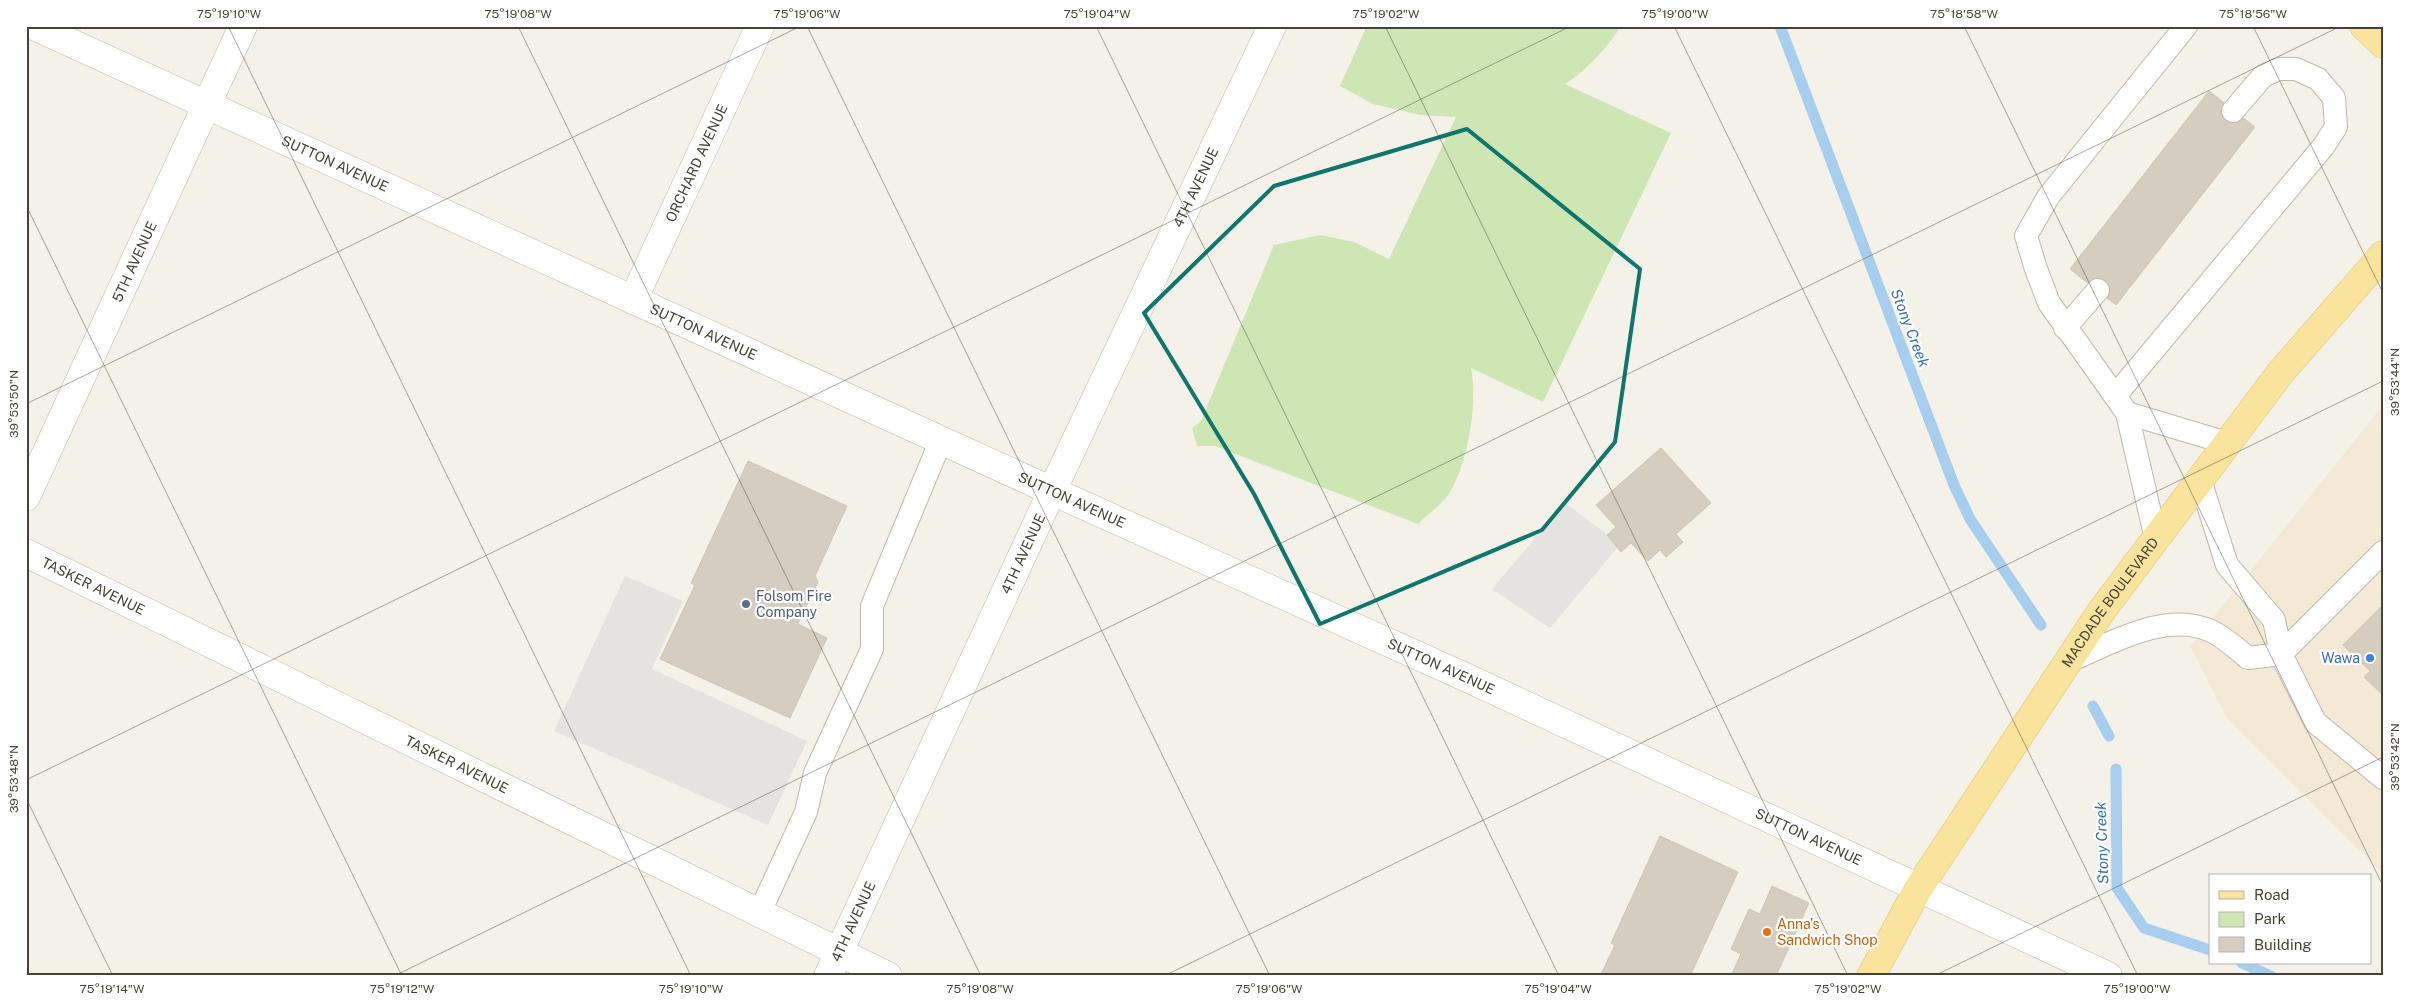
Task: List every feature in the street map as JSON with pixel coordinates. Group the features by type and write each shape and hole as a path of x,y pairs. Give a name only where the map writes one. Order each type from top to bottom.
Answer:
{"main road":[{"path":"2364,26 2383,44"},
{"name":"MACDADE BOULEVARD","path":"1871,976 1918,889 2100,613 2281,372 2383,255"}],"street":[{"name":"SUTTON AVENUE","path":"34,26 1052,491 1472,680 2108,976"},
{"name":"5TH AVENUE","path":"26,497 243,26"},
{"name":"ORCHARD AVENUE","path":"633,300 760,26"},
{"name":"4TH AVENUE","path":"834,964 1052,491 1272,26"},
{"name":"TASKER AVENUE","path":"26,552 759,914 834,964 888,976"}],"lane":[{"path":"2156,539 2121,404 2049,303 2026,236 2048,197 2186,26"},
{"path":"2121,404 2336,127 2334,98 2318,79 2296,68 2280,68 2263,76 2233,111"},
{"path":"2065,328 2098,290"},
{"path":"2121,404 2227,443"},
{"path":"759,914 806,812 815,773 872,649 872,606 941,440"},
{"path":"2200,480 2228,565 2274,620 2281,654 2315,722 2383,778"},
{"path":"2068,661 2154,626 2186,623 2211,631 2248,658 2281,654 2383,552"}],"highlighted area":[{"path":"1467,129 1640,269 1615,442 1542,530 1320,624 1254,494 1144,313 1274,186"}],"shaded area":[{"path":"2383,405 2383,874 2226,717 2190,646"},
{"path":"1565,503 1604,532 1617,548 1550,628 1492,589"},
{"path":"625,576 683,601 652,669 807,741 768,825 554,731"}],"green space":[{"path":"1367,26 1621,26 1596,58 1565,84 1671,133 1543,402 1471,368 1473,382 1472,414 1470,432 1462,465 1450,492 1418,524 1215,446 1197,446 1192,428 1201,421 1274,245 1320,235 1354,242 1389,259 1456,117 1420,115 1373,104 1340,86"}],"building":[{"path":"2209,91 2255,127 2116,305 2070,269"},
{"path":"1661,448 1711,503 1676,534 1683,542 1666,557 1660,550 1648,561 1631,543 1621,552 1607,535 1616,527 1596,505"},
{"name":"Folsom Fire Company","path":"748,461 847,506 815,576 818,582 798,624 827,638 790,718 660,659 695,585 691,583"},
{"name":"Wawa","path":"2383,605 2383,695 2364,677 2370,671 2343,645"},
{"path":"1660,836 1738,872 1690,976 1600,976 1615,945 1611,943"},
{"name":"Anna's Sandwich Shop","path":"1772,886 1809,903 1776,976 1731,976 1741,954 1731,949 1749,909 1760,914"}],"waterway":[{"name":"Stony Creek","path":"1780,26 1954,485 1970,519 2041,625"},
{"name":"Stony Creek","path":"2093,706 2109,736"},
{"name":"Stony Creek","path":"2116,769 2117,888 2144,928 2209,950"},
{"name":"Stony Creek","path":"2244,964 2271,976"}],"place":[{"name":"Folsom Fire Company","path":"746,604"},
{"name":"Wawa","path":"2370,658"},
{"name":"Anna's Sandwich Shop","path":"1767,932"}]}
